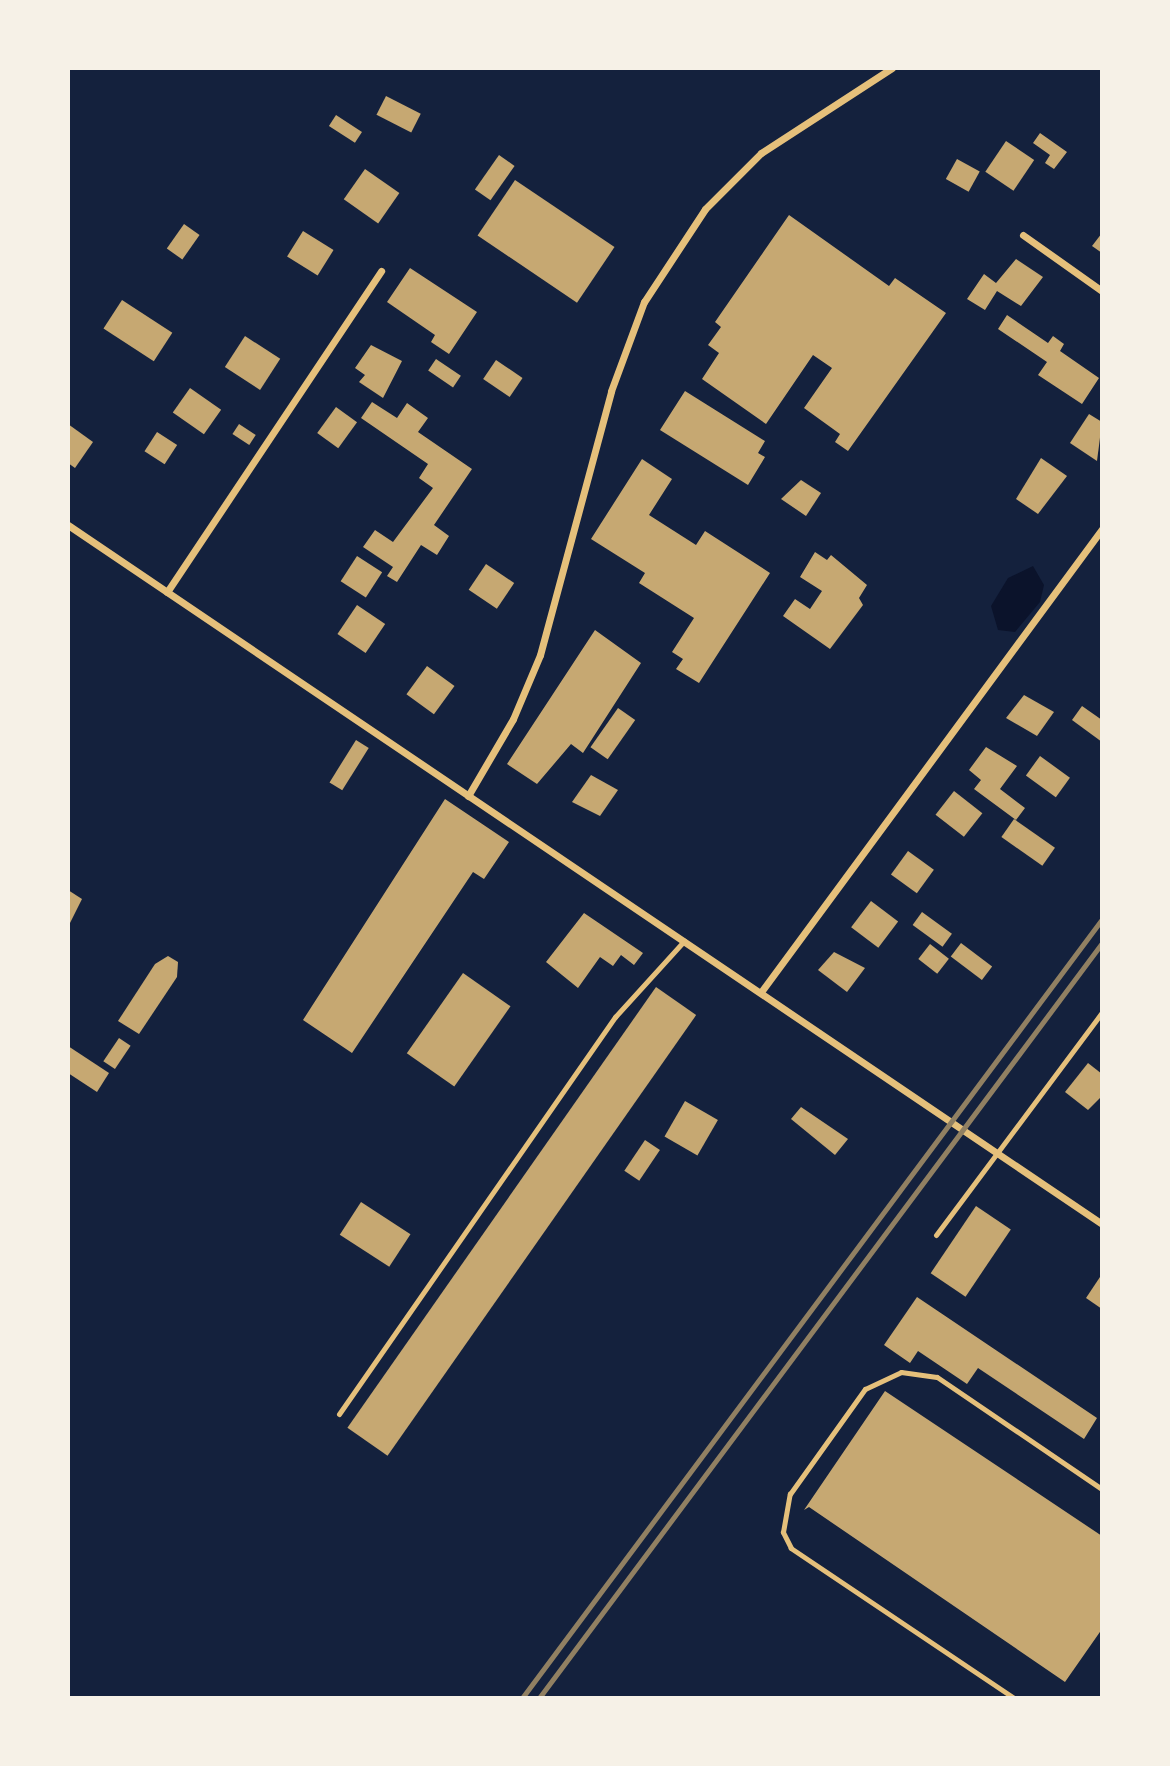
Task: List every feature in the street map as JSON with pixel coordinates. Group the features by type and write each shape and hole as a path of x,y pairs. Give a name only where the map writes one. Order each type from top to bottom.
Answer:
{"street":[{"path":"468,796 513,719 540,655 611,391 644,302 705,209 761,153 892,68"},
{"path":"1023,235 1102,291"},
{"path":"167,592 381,271"},
{"path":"68,525 1102,1224"},
{"path":"761,992 1102,529"}],"lane":[{"path":"339,1414 615,1017 684,941"},
{"path":"936,1235 1102,1012"},
{"path":"1014,1698 791,1548 783,1531 790,1494 865,1389 901,1372 937,1377 1102,1489"}],"water":[{"path":"1033,566 1044,585 1040,602 1015,632 998,630 991,606 1008,578"}],"building":[{"path":"386,96 421,114 411,132 376,115"},
{"path":"336,115 362,132 355,143 329,126"},
{"path":"1040,133 1067,152 1054,169 1045,163 1050,155 1033,143"},
{"path":"1006,141 1034,160 1013,191 985,172"},
{"path":"499,155 515,166 490,200 475,189"},
{"path":"957,159 980,172 969,192 946,179"},
{"path":"365,169 399,193 378,223 344,199"},
{"path":"515,180 614,247 577,303 478,236"},
{"path":"789,215 889,286 895,278 946,313 848,451 835,442 840,434 804,408 832,368 813,355 766,424 702,379 719,353 708,345 721,327 715,322"},
{"path":"184,224 200,235 182,259 167,249"},
{"path":"303,231 334,250 318,276 287,256"},
{"path":"1102,233 1102,253 1092,246"},
{"path":"1016,259 1043,277 1021,306 997,291 985,310 967,299 984,274 996,283"},
{"path":"410,268 477,312 449,354 431,342 435,335 387,302"},
{"path":"122,300 172,333 154,361 103,329"},
{"path":"1007,315 1048,343 1053,336 1064,344 1060,351 1099,378 1082,404 1038,375 1047,362 998,329"},
{"path":"245,336 280,359 260,390 225,367"},
{"path":"371,345 402,361 383,398 359,382 365,375 355,368"},
{"path":"436,359 461,376 453,387 428,371"},
{"path":"496,360 523,378 510,397 483,379"},
{"path":"190,388 221,410 204,434 173,413"},
{"path":"685,391 765,441 758,453 765,457 748,485 660,430"},
{"path":"372,402 397,418 407,403 428,418 418,432 472,469 434,525 449,536 437,555 421,545 397,582 387,576 393,567 363,547 375,530 393,542 433,488 419,478 428,464 361,418"},
{"path":"336,407 357,422 338,448 317,433"},
{"path":"1089,414 1102,422 1097,461 1070,443"},
{"path":"68,424 93,442 75,468 68,463"},
{"path":"239,424 256,435 249,445 232,434"},
{"path":"157,432 177,445 165,464 144,451"},
{"path":"1041,458 1067,476 1038,514 1016,499"},
{"path":"642,459 672,479 649,515 696,545 705,531 770,573 699,683 676,669 683,659 672,652 694,618 639,583 645,573 591,539"},
{"path":"801,480 821,493 806,516 781,499"},
{"path":"815,552 827,560 831,555 867,585 859,598 863,605 830,649 783,616 795,599 810,609 822,591 800,577"},
{"path":"357,556 382,572 366,597 341,581"},
{"path":"486,564 514,583 497,609 469,590"},
{"path":"357,605 385,624 366,653 337,634"},
{"path":"595,630 641,663 583,753 571,744 537,784 507,764"},
{"path":"427,666 455,686 434,714 406,694"},
{"path":"1024,695 1054,712 1037,736 1006,718"},
{"path":"1082,706 1102,720 1102,742 1072,720"},
{"path":"618,708 635,720 608,759 590,747"},
{"path":"356,740 369,748 342,790 330,782"},
{"path":"986,747 1017,766 1000,789 1025,808 1016,820 974,789 981,780 969,770"},
{"path":"1040,756 1070,778 1056,797 1026,775"},
{"path":"591,775 618,790 600,816 572,802"},
{"path":"954,791 982,813 964,837 936,815"},
{"path":"445,799 509,842 484,879 473,872 352,1053 303,1020"},
{"path":"1014,819 1055,848 1042,866 1001,837"},
{"path":"908,851 934,870 917,893 891,874"},
{"path":"68,890 82,899 68,927"},
{"path":"871,901 898,921 878,948 851,927"},
{"path":"922,912 952,934 943,947 913,925"},
{"path":"584,913 643,953 634,965 621,955 613,966 600,957 578,988 546,962"},
{"path":"961,943 992,966 982,980 951,957"},
{"path":"930,944 949,959 937,974 918,959"},
{"path":"834,952 865,968 847,992 818,970"},
{"path":"168,956 178,962 177,977 139,1034 118,1021 155,964"},
{"path":"463,973 511,1006 454,1087 407,1053"},
{"path":"656,987 696,1015 388,1456 347,1428"},
{"path":"119,1038 131,1046 115,1069 103,1061"},
{"path":"68,1046 109,1073 97,1092 68,1073"},
{"path":"1088,1063 1102,1074 1102,1096 1088,1110 1065,1092"},
{"path":"685,1101 718,1120 697,1156 664,1137"},
{"path":"801,1107 848,1139 835,1155 791,1119"},
{"path":"645,1140 660,1150 639,1181 624,1171"},
{"path":"361,1202 410,1234 389,1267 340,1235"},
{"path":"976,1206 1011,1229 966,1297 931,1273"},
{"path":"1102,1274 1102,1309 1086,1298"},
{"path":"917,1297 1097,1418 1084,1439 978,1368 967,1384 918,1351 910,1363 884,1345"},
{"path":"885,1391 1102,1536 1102,1629 1065,1682 809,1507 804,1510"}],"railway":[{"path":"522,1698 1102,919"},
{"path":"539,1698 1102,943"}]}
